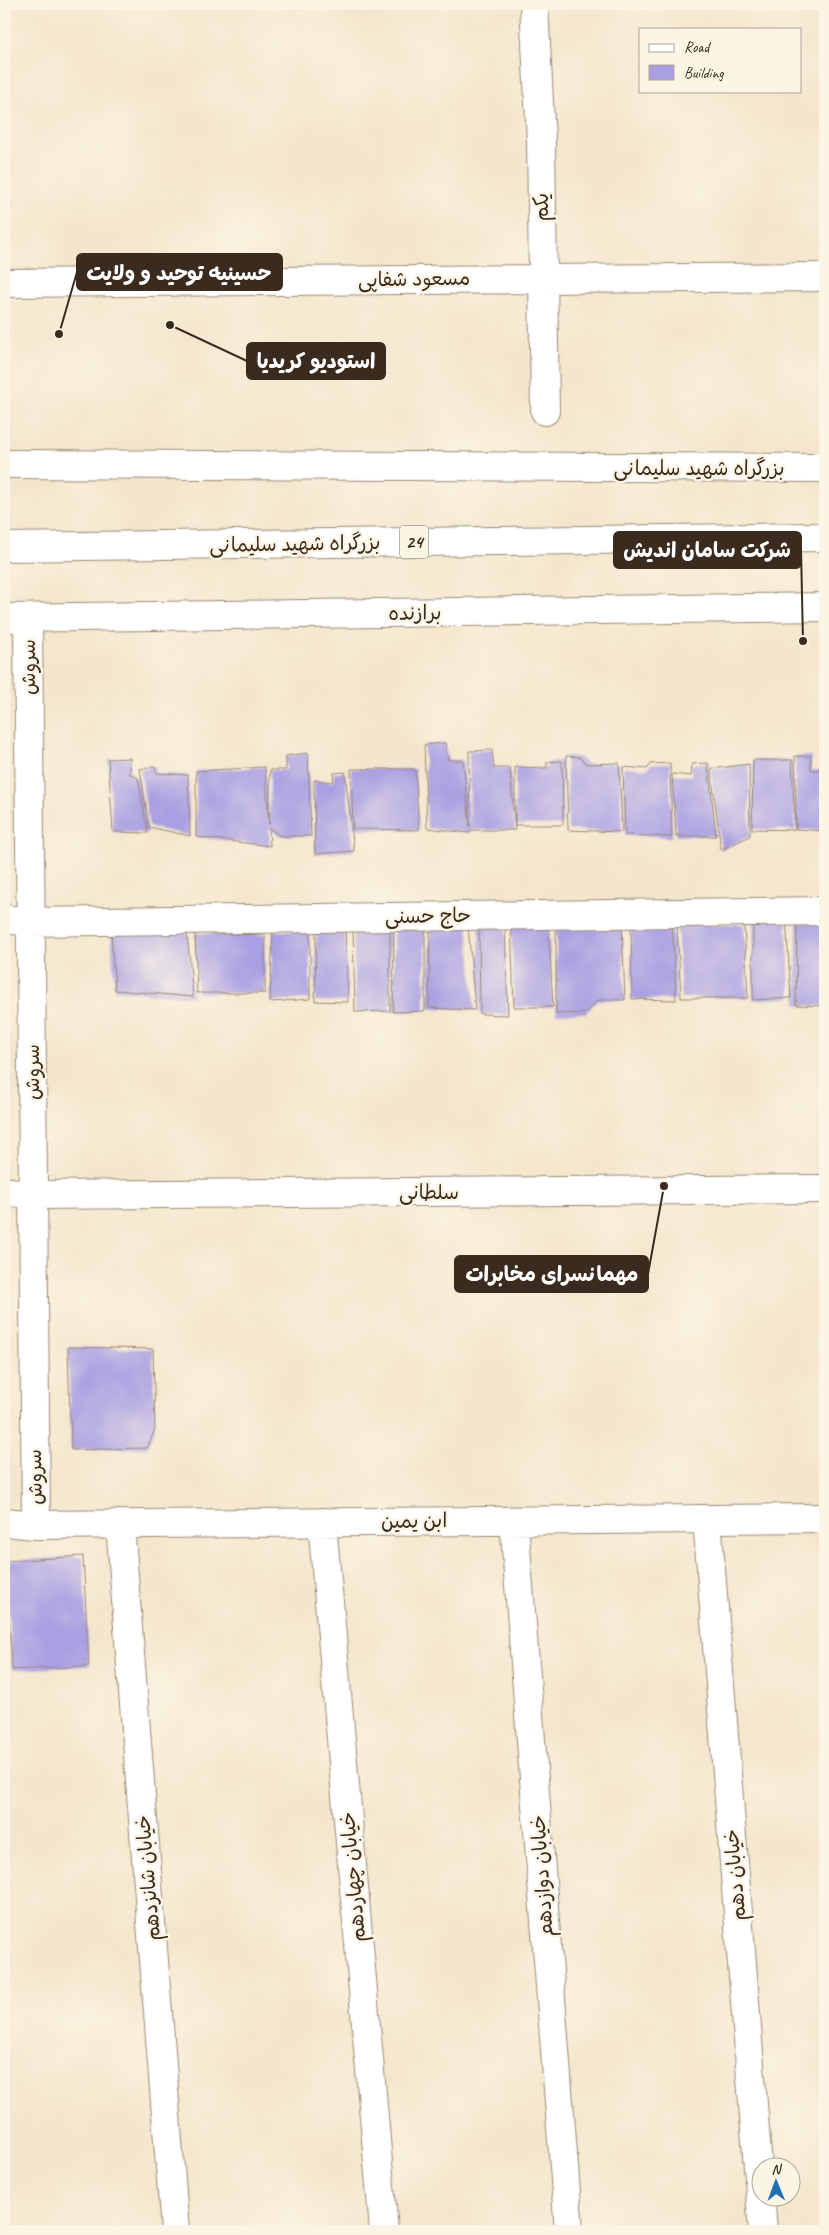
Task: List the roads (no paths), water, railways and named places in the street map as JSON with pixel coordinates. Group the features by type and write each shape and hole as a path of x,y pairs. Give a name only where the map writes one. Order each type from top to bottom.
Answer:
{"main road":[{"name":"یکم","path":"534,4 541,142 545,411"},
{"name":"مسعود شفاپی","path":"4,283 825,276"},
{"name":"بزرگراه شهید سلیمانی","path":"4,464 825,468"},
{"name":"بزرگراه شهید سلیمانی","path":"4,547 825,537"},
{"name":"برازنده","path":"16,618 825,607"},
{"name":"سروش","path":"16,618 31,922 36,1525"},
{"name":"حاج حسنی","path":"4,918 31,922 825,911"},
{"name":"سلطانی","path":"4,1191 33,1195 825,1189"},
{"name":"ابن یمین","path":"4,1522 36,1525 825,1518"},
{"name":"خیابان دهم","path":"707,1519 764,2231"},
{"name":"خیابان دوازدهم","path":"514,1521 569,2231"},
{"name":"خیابان چهاردهم","path":"322,1522 384,2231"},
{"name":"خیابان شانزدهم","path":"120,1524 175,2231"}],"place":[{"name":"استودیو کریدیا","path":"170,325"},
{"name":"حسینیه توحید و ولایت","path":"59,334"},
{"name":"شرکت سامان اندیش","path":"803,641"},
{"name":"مهمانسرای مخابرات","path":"664,1186"}]}
